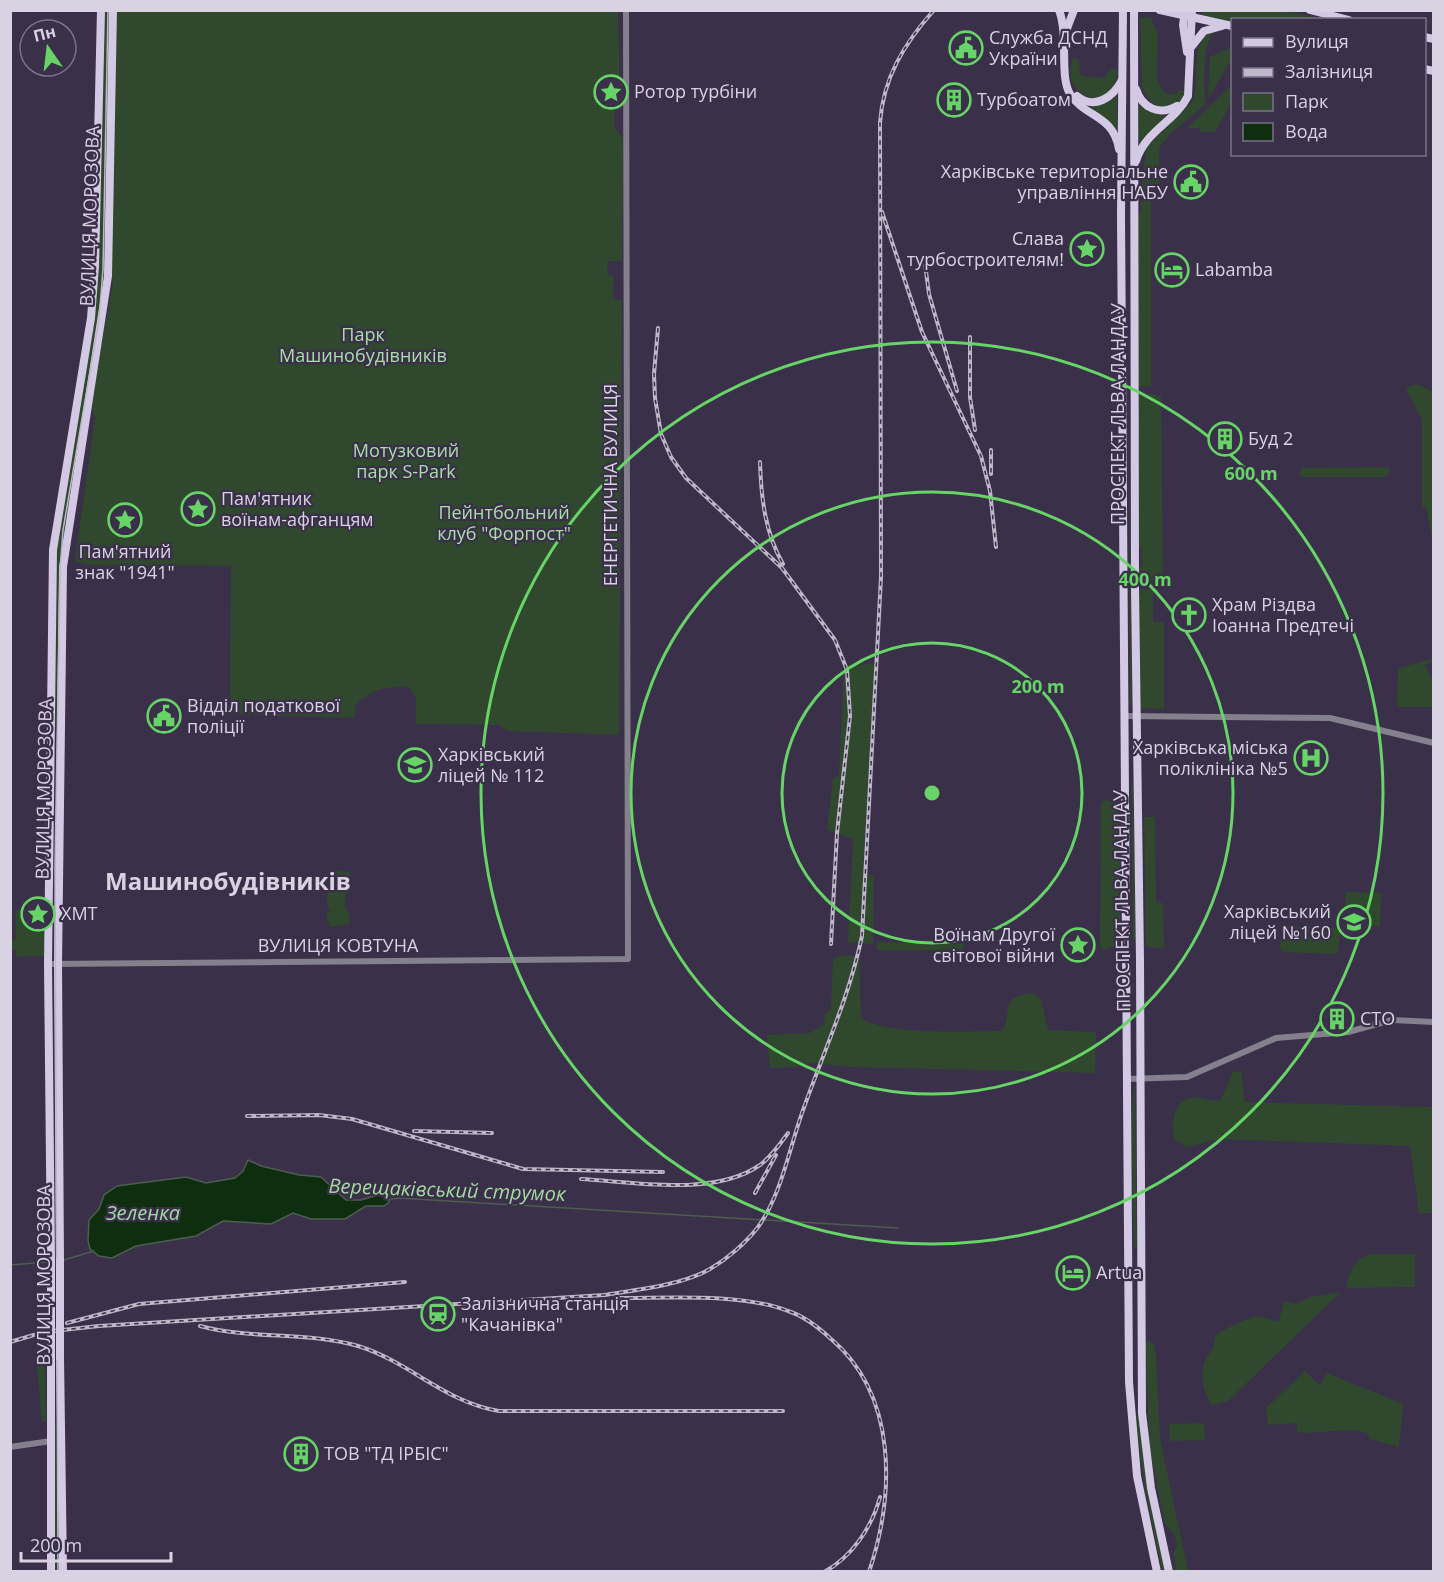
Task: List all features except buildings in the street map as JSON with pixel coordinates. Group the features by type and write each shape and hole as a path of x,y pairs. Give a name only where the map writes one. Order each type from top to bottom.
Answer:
{"main road":[{"name":"ВУЛИЦЯ МОРОЗОВА","path":"63,1572 60,1357 55,1261 48,964 53,550 92,318 96,255 101,10"},
{"name":"ВУЛИЦЯ МОРОЗОВА","path":"51,1572 51,1357 55,1261 63,567 108,276 112,10"},
{"path":"1059,10 1066,31 1066,78 1071,96 1112,129 1118,142 1122,173"},
{"path":"1066,31 1074,10"},
{"name":"ПРОСПЕКТ ЛЬВА ЛАНДАУ","path":"1123,10 1123,389 1130,1420 1140,1494 1157,1572"},
{"name":"ПРОСПЕКТ ЛЬВА ЛАНДАУ","path":"1134,10 1143,1437 1169,1572"},
{"path":"1160,10 1189,14 1231,26"},
{"path":"1310,10 1341,18"},
{"path":"1134,173 1138,155 1144,143 1187,99 1190,59 1189,14"},
{"path":"1190,59 1194,42 1204,32 1218,26 1231,26"},
{"path":"1066,78 1078,97 1094,102 1112,94 1123,77"},
{"path":"1134,77 1140,100 1151,109 1169,110 1187,99"},
{"path":"1123,88 1134,88"},
{"path":"1123,389 1135,389"},
{"path":"1125,734 1137,734"},
{"path":"1129,1255 1141,1255"}],"street":[{"name":"ЕНЕРГЕТИЧНА ВУЛИЦЯ","path":"626,10 628,959"},
{"path":"1125,716 1326,717 1434,744"},
{"name":"ВУЛИЦЯ КОВТУНА","path":"48,964 628,959"},
{"path":"1127,1079 1192,1075 1276,1038 1348,1032 1392,1020 1434,1022"},
{"path":"10,1447 51,1441"}],"green space":[{"path":"103,11 110,11 104,281 65,531 60,723 52,723 55,549 93,321"},
{"name":"Парк Машинобудівників","path":"115,11 618,11 620,84 607,84 608,93 608,87 617,87 617,97 608,98 608,100 615,102 614,127 623,138 622,261 608,261 607,274 614,276 613,299 622,301 619,735 507,731 499,725 416,724 416,699 409,687 394,687 373,692 355,706 355,718 230,714 231,566 90,565 75,561 95,418 92,409 94,385 113,284 111,269"},
{"path":"1203,11 1285,11 1319,18 1231,18 1231,22 1202,15"},
{"path":"1140,17 1151,18 1158,35 1157,80 1164,92 1175,94 1179,90 1185,91 1181,99 1170,107 1157,105 1151,101 1142,88"},
{"path":"1210,31 1214,32 1205,55 1205,105 1170,134 1159,148 1160,187 1151,198 1141,198 1146,148 1192,102 1199,48"},
{"path":"1231,47 1231,60 1208,99 1210,57"},
{"path":"1073,58 1079,60 1082,76 1105,78 1110,69 1117,69 1115,84 1109,93 1100,97 1090,97 1081,93 1074,85 1070,73"},
{"path":"1231,86 1231,103 1215,132 1200,132 1200,128 1187,128"},
{"path":"1117,96 1117,130 1091,107"},
{"path":"1138,107 1165,116 1141,142 1138,139"},
{"path":"1141,201 1151,201 1151,386 1137,387 1138,214 1141,214"},
{"path":"1412,385 1420,385 1433,392 1433,542 1426,507 1422,507 1422,420 1406,389"},
{"path":"1154,394 1161,397 1163,581 1138,581 1138,568 1142,566 1141,548 1137,541 1137,395"},
{"path":"1129,396 1132,706 1130,706"},
{"path":"1389,467 1389,473 1384,477 1303,477 1299,473 1302,468"},
{"path":"1153,589 1153,622 1164,622 1164,709 1139,708 1138,590"},
{"path":"1433,659 1433,662 1425,664 1433,682 1433,707 1397,707 1398,668"},
{"path":"875,664 863,874 874,876 873,944 848,942 853,839 827,830 833,778 839,776 844,665"},
{"path":"1131,786 1133,786 1136,940 1133,940"},
{"path":"1105,800 1120,803 1120,945 1103,950 1100,946 1101,802"},
{"path":"1144,817 1155,817 1156,903 1163,903 1164,949 1146,946"},
{"path":"328,870 350,872 350,892 345,894 345,909 349,912 349,924 330,927 326,914 330,911 327,903"},
{"path":"1346,892 1381,893 1380,926 1344,925"},
{"path":"15,910 44,910 45,956 16,957 16,950 11,949 10,941 16,940"},
{"path":"1285,926 1337,928 1340,933 1338,952 1334,954 1283,952 1280,947 1282,929"},
{"path":"877,942 964,944 963,950 877,950"},
{"path":"842,955 859,957 861,1018 890,1028 909,1030 1002,1031 1011,1001 1016,997 1034,993 1041,999 1048,1030 1096,1032 1095,1073 850,1067 813,1063 798,1067 770,1068 767,1035 810,1033 824,1024 825,1014 831,1008 833,959"},
{"path":"1241,1071 1245,1102 1433,1107 1433,1213 1419,1213 1410,1146 1220,1139 1186,1147 1174,1139 1174,1116 1180,1104 1193,1098 1214,1101 1221,1099 1233,1072"},
{"path":"1135,1085 1137,1248 1134,1247 1132,1161 1132,1111"},
{"path":"1369,1254 1415,1254 1415,1287 1346,1288 1353,1268"},
{"path":"1341,1292 1228,1401 1211,1405 1204,1389 1202,1373 1218,1334 1253,1317 1260,1316 1279,1321 1284,1301 1295,1304 1310,1297"},
{"path":"1148,1340 1154,1345 1156,1356 1160,1439 1188,1571 1176,1571 1174,1553 1177,1545 1174,1533 1165,1524 1150,1451 1145,1346"},
{"path":"45,1345 46,1421 42,1422 36,1354"},
{"path":"1305,1371 1320,1385 1327,1373 1403,1404 1399,1447 1370,1439 1367,1433 1352,1430 1303,1433 1296,1431 1298,1423 1268,1425 1266,1408"},
{"path":"1139,1415 1148,1488 1165,1571 1162,1571 1143,1475 1136,1416"},
{"path":"54,1423 59,1423 60,1571 53,1572"},
{"path":"1204,1423 1205,1440 1170,1441 1169,1424"}],"water":[{"name":"Зеленка","path":"248,1160 261,1166 299,1175 321,1177 346,1200 361,1200 385,1193 389,1202 384,1206 366,1206 345,1219 311,1219 293,1213 271,1224 223,1221 196,1236 136,1246 112,1258 99,1256 90,1249 89,1220 99,1209 104,1195 117,1186 186,1177 206,1183 235,1178 243,1171"}],"waterway":[{"name":"Верещаківський струмок","path":"387,1200 399,1198 898,1228"},
{"name":"Верещаківський струмок","path":"64,1260 94,1251"},
{"name":"Верещаківський струмок","path":"10,1265 47,1262"}],"tram line":[{"path":"58,1572 55,866 60,572 63,530 99,319 103,269 108,10"}],"railway":[{"path":"10,1342 44,1332 99,1326 604,1295 659,1286 699,1275 736,1250 758,1227 779,1187 802,1113 843,1003 862,936 881,577 880,123 890,76 913,36 934,10"},
{"path":"882,212 922,332 981,456 990,491 996,547"},
{"path":"925,264 929,294 957,391"},
{"path":"658,328 654,374 655,398 661,434 671,457 686,478 782,568 835,640 847,670 850,716 837,833 831,944"},
{"path":"970,337 970,397 975,430"},
{"path":"991,450 991,474"},
{"path":"760,462 765,514 772,540 783,564"},
{"path":"247,1116 319,1115 352,1119 523,1169 663,1172"},
{"path":"414,1131 492,1133"},
{"path":"581,1179 673,1185 720,1181 741,1175 760,1165 788,1133"},
{"path":"755,1193 776,1155"},
{"path":"67,1323 139,1304 405,1282"},
{"path":"620,1298 728,1299 770,1305 794,1313 810,1322 830,1338 852,1361 868,1388 879,1417 885,1447 886,1479 883,1511 878,1542 869,1572"},
{"path":"200,1326 239,1333 339,1341 358,1346 377,1353 461,1399 499,1411 783,1411"},
{"path":"824,1572 834,1566 860,1540 872,1519 880,1497"}],"place":[{"name":"Служба ДСНД України","path":"966,48"},
{"name":"Ротор турбіни","path":"611,92"},
{"name":"Турбоатом","path":"954,100"},
{"name":"Харківське територіальне управління НАБУ","path":"1191,182"},
{"name":"Слава турбостроителям!","path":"1087,249"},
{"name":"Labamba","path":"1172,270"},
{"name":"Буд 2","path":"1225,439"},
{"name":"Пам'ятник воїнам-афганцям","path":"198,509"},
{"name":"Пам'ятний знак \"1941\"","path":"125,520"},
{"name":"Храм Різдва Іоанна Предтечі","path":"1189,615"},
{"name":"Відділ податкової поліції","path":"164,716"},
{"name":"Харківська міська поліклініка №5","path":"1311,758"},
{"name":"Харківський ліцей № 112","path":"415,765"},
{"name":"ХМТ","path":"38,914"},
{"name":"Харківський ліцей №160","path":"1354,922"},
{"name":"Воїнам Другої світової війни","path":"1078,945"},
{"name":"СТО","path":"1337,1019"},
{"name":"Artua","path":"1073,1273"},
{"name":"Залізнична станція \"Качанівка\"","path":"438,1314"},
{"name":"ТОВ \"ТД ІРБІС\"","path":"301,1454"}],"district":[{"name":"Машинобудівників","path":"228,882"}],"park label":[{"name":"Мотузковий парк S-Park","path":"406,461"},
{"name":"Пейнтбольний клуб \"Форпост\"","path":"504,523"}]}
